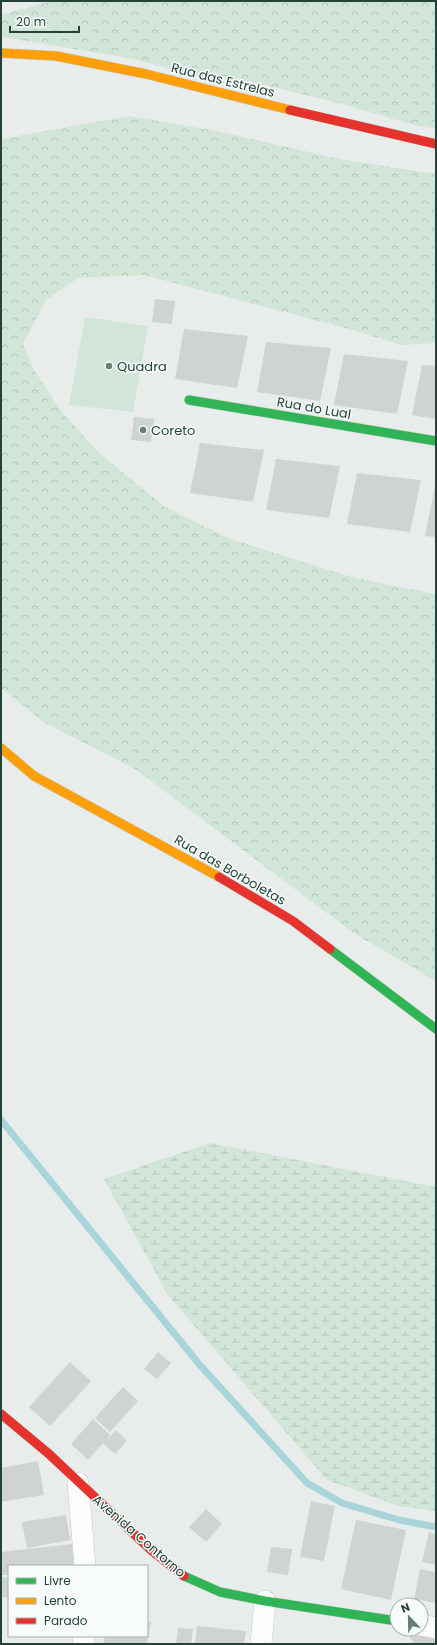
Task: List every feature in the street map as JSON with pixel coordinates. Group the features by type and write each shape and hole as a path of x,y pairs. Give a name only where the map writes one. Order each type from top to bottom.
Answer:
{"street":[{"name":"Rua das Estrelas","path":"1,53 56,56 146,74 388,135 436,144"},
{"name":"Rua do Lual","path":"189,400 436,441"},
{"name":"Rua das Borboletas","path":"1,748 34,776 204,868 293,921 436,1029"},
{"name":"Avenida Contorno","path":"1,1414 49,1454 78,1483 151,1550 188,1578 220,1592 265,1601 389,1620"},
{"path":"78,1483 85,1565"},
{"path":"262,1644 265,1601"}],"green space":[{"path":"52,1 436,1 436,129 414,125 342,104 253,82 198,76 129,58 1,37 1,15"},
{"path":"129,116 216,131 340,159 436,174 436,343 401,345 353,330 144,275 78,278 46,300 23,344 33,368 61,411 99,453 165,507 230,539 355,578 436,594 436,981 355,934 135,769 45,723 1,688 1,139"},
{"name":"Quadra","path":"85,317 148,326 133,412 69,405"},
{"path":"210,1143 436,1187 436,1511 398,1506 327,1480 168,1295 104,1179"}],"building":[{"path":"155,299 175,301 172,324 152,322"},
{"path":"184,329 248,336 237,388 175,379"},
{"path":"266,342 331,348 320,401 257,392"},
{"path":"344,354 408,361 397,414 334,405"},
{"path":"422,365 436,366 436,419 412,415"},
{"name":"Coreto","path":"134,417 154,419 151,442 131,440"},
{"path":"200,443 264,450 253,502 190,493"},
{"path":"276,459 340,466 329,518 266,510"},
{"path":"357,473 421,480 410,532 347,524"},
{"path":"436,486 436,537 425,536"},
{"path":"158,1352 171,1363 157,1379 144,1369"},
{"path":"70,1362 91,1381 50,1426 29,1407"},
{"path":"123,1387 138,1401 110,1432 95,1418"},
{"path":"93,1419 110,1435 106,1441 116,1430 127,1441 115,1454 103,1443 88,1460 71,1444"},
{"path":"38,1461 44,1495 1,1502 1,1468"},
{"path":"311,1501 335,1506 324,1561 300,1557"},
{"path":"206,1509 222,1524 206,1542 189,1527"},
{"path":"66,1515 70,1540 27,1548 22,1522"},
{"path":"356,1520 406,1530 392,1597 389,1597 389,1600 341,1589"},
{"path":"429,1532 436,1534 436,1565 422,1562"},
{"path":"72,1544 74,1565 8,1565 8,1575 1,1575 1,1552"},
{"path":"271,1547 292,1549 288,1575 267,1572"},
{"path":"420,1569 436,1572 436,1603 429,1602 429,1597 414,1597"},
{"path":"1,1577 8,1578 8,1598 1,1597"},
{"path":"148,1621 151,1622 147,1644 103,1644 105,1637 148,1637"},
{"path":"197,1626 246,1631 244,1644 195,1644"},
{"path":"178,1628 193,1629 191,1644 176,1644"},
{"path":"410,1637 436,1637 436,1644 414,1644"}],"waterway":[{"path":"1,1120 199,1364 307,1483 342,1503 399,1520 436,1527"}],"traffic: fast":[{"path":"189,400 436,441"},
{"path":"330,949 436,1029"},
{"path":"184,1576 220,1592 265,1601 389,1620"}],"traffic: slow":[{"path":"1,53 56,56 146,74 290,110"},
{"path":"1,748 34,776 219,877"}],"traffic: jam":[{"path":"290,110 436,144"},
{"path":"219,877 293,921 330,949"},
{"path":"1,1414 49,1454 151,1550 184,1576"}],"place":[{"name":"Quadra","path":"109,366"},
{"name":"Coreto","path":"143,430"}]}
